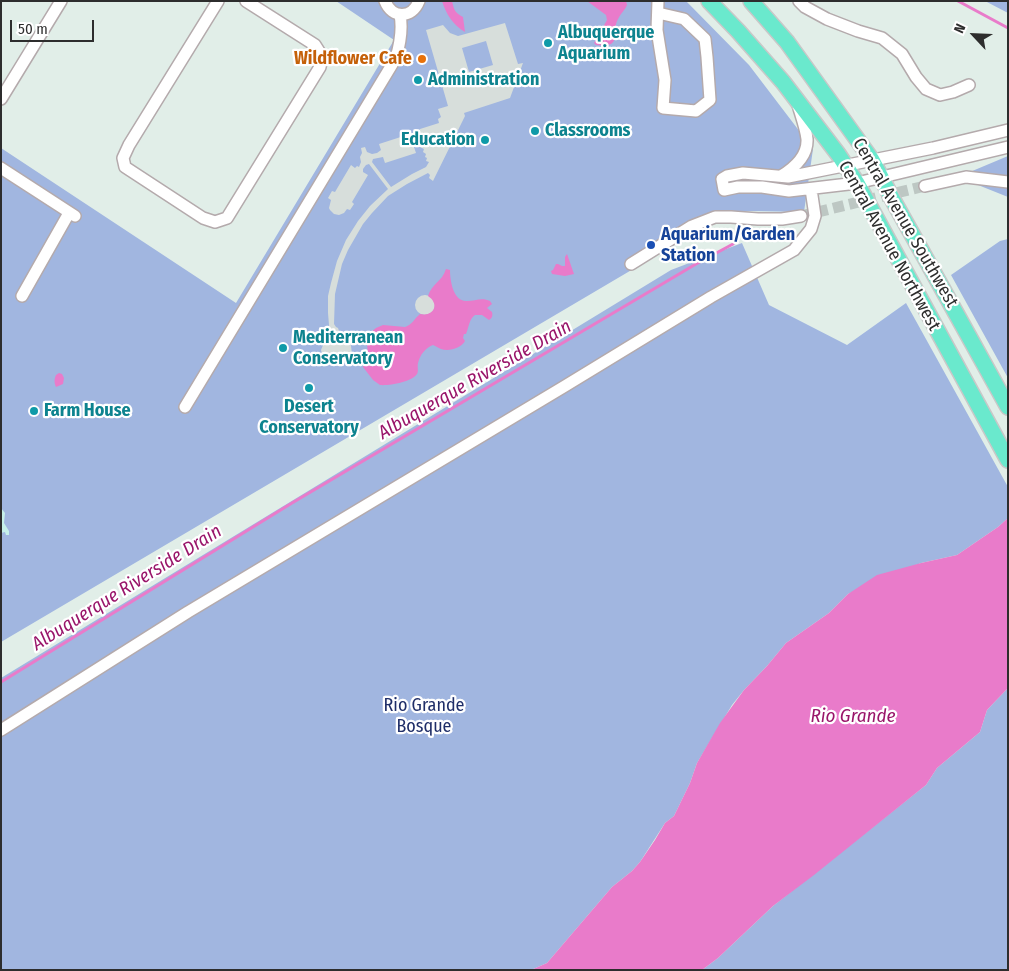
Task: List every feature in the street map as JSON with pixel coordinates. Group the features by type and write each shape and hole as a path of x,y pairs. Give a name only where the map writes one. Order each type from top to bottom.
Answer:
{"main road":[{"name":"Central Avenue Northwest","path":"709,1 764,59 846,165 1008,460"},
{"name":"Central Avenue Southwest","path":"751,1 787,42 872,160 1008,407"}],"street":[{"path":"1,100 61,1"},
{"path":"218,1 129,145 123,158 125,167 203,218 215,222 227,218 320,67 322,56 315,45 246,1"},
{"path":"385,1 391,11 400,15 413,11 419,1"},
{"path":"799,1 805,7 828,19 882,38 902,54 926,89 940,95 969,85"},
{"path":"658,7 684,19 705,38 710,100 696,111 663,108 666,80 657,30 658,7"},
{"path":"184,406 396,58 401,42 402,22 400,15"},
{"path":"781,176 799,162 806,148 807,138 797,101"},
{"path":"1008,130 933,148 788,177 743,173 727,176 722,179 724,190 738,187 789,191 811,189 857,183 1008,147"},
{"path":"1,168 73,215 22,296"},
{"path":"924,186 966,177 1008,182"},
{"path":"1,730 188,612 540,402 710,297 794,250 812,229 815,216 811,189"},
{"path":"631,264 692,226 715,217 782,219 801,216"}],"green space":[{"path":"336,1 686,1 749,65 813,149 804,212 734,212 701,229 1,642 1,148 236,303 394,40"},
{"path":"985,1 1008,1 1008,13"},
{"path":"1008,156 1008,197 958,177"},
{"path":"1008,239 1008,378 951,275 1000,241"},
{"name":"Rio Grande Bosque","path":"742,243 769,305 847,345 906,303 1008,487 1008,518 957,555 921,563 848,594 829,613 786,643 732,705 697,763 690,783 674,816 665,823 640,862 612,887 547,963 531,970 1,970 1,678 671,270"},
{"path":"1008,688 1008,970 702,970 718,958 773,906 926,785 937,768 980,732 987,710"}],"sand":[{"path":"1,508 5,513 4,523 9,531 9,535 6,535 5,532 1,533"}],"shaded area":[{"path":"505,23 518,64 523,63 510,98 464,113 465,116 433,181 429,178 430,175 428,173 407,184 388,196 363,224 342,264 335,294 334,324 339,331 335,332 336,335 344,337 350,342 352,354 350,359 342,365 337,366 328,363 324,360 321,350 325,340 330,337 328,296 337,261 346,240 358,221 370,206 388,189 369,164 363,169 363,172 368,175 352,202 354,204 350,210 347,209 339,215 334,214 329,208 331,200 328,198 332,191 335,192 351,165 355,168 359,167 362,153 361,148 365,147 367,152 372,154 377,153 381,150 379,144 410,134 412,140 416,139 420,129 439,123 438,119 441,117 438,109 448,106 426,30 443,25 450,33 458,36","holes":["486,41 493,65 469,72 462,48","418,146 424,149 423,152 426,154 426,161 429,162 426,167 391,187 372,162 373,159 383,157 385,163 416,153 414,147"]},
{"path":"425,295 432,298 435,305 432,312 425,315 418,312 415,305 418,298"}],"water":[{"path":"442,1 452,1 455,11 463,17 465,32 450,19"},
{"path":"587,1 626,1 627,5 618,19 614,39 610,44 596,45 594,43 607,20 606,15"},
{"path":"567,254 574,274 565,276 552,274 551,271 556,264 565,266"},
{"path":"446,269 450,270 453,290 458,298 467,301 481,299 490,301 492,304 487,308 492,312 492,318 489,320 482,315 475,315 470,321 466,334 464,334 463,338 465,341 461,346 448,350 433,345 430,346 420,357 418,373 414,377 400,383 380,385 373,380 363,367 367,352 365,337 383,325 405,327 420,314 432,312 434,303 428,296"},
{"path":"59,373 64,378 63,384 56,387 55,378"},
{"name":"Rio Grande","path":"1008,518 1008,688 987,710 980,732 937,768 926,785 773,906 718,958 702,970 531,970 547,963 612,887 640,862 665,823 674,816 690,783 697,763 720,723 744,690 786,643 829,613 848,594 877,575 957,555"}],"waterway":[{"path":"958,1 1008,28"},
{"name":"Albuquerque Riverside Drain","path":"1,682 292,503 733,244"}],"tunnel":[{"path":"801,216 925,186"}],"place":[{"name":"Albuquerque Aquarium","path":"548,43"},
{"name":"Wildflower Cafe","path":"422,59"},
{"name":"Administration","path":"418,80"},
{"name":"Classrooms","path":"535,131"},
{"name":"Education","path":"485,140"},
{"name":"Aquarium/Garden Station","path":"651,245"},
{"name":"Mediterranean Conservatory","path":"283,348"},
{"name":"Desert Conservatory","path":"309,388"},
{"name":"Farm House","path":"34,411"}]}
